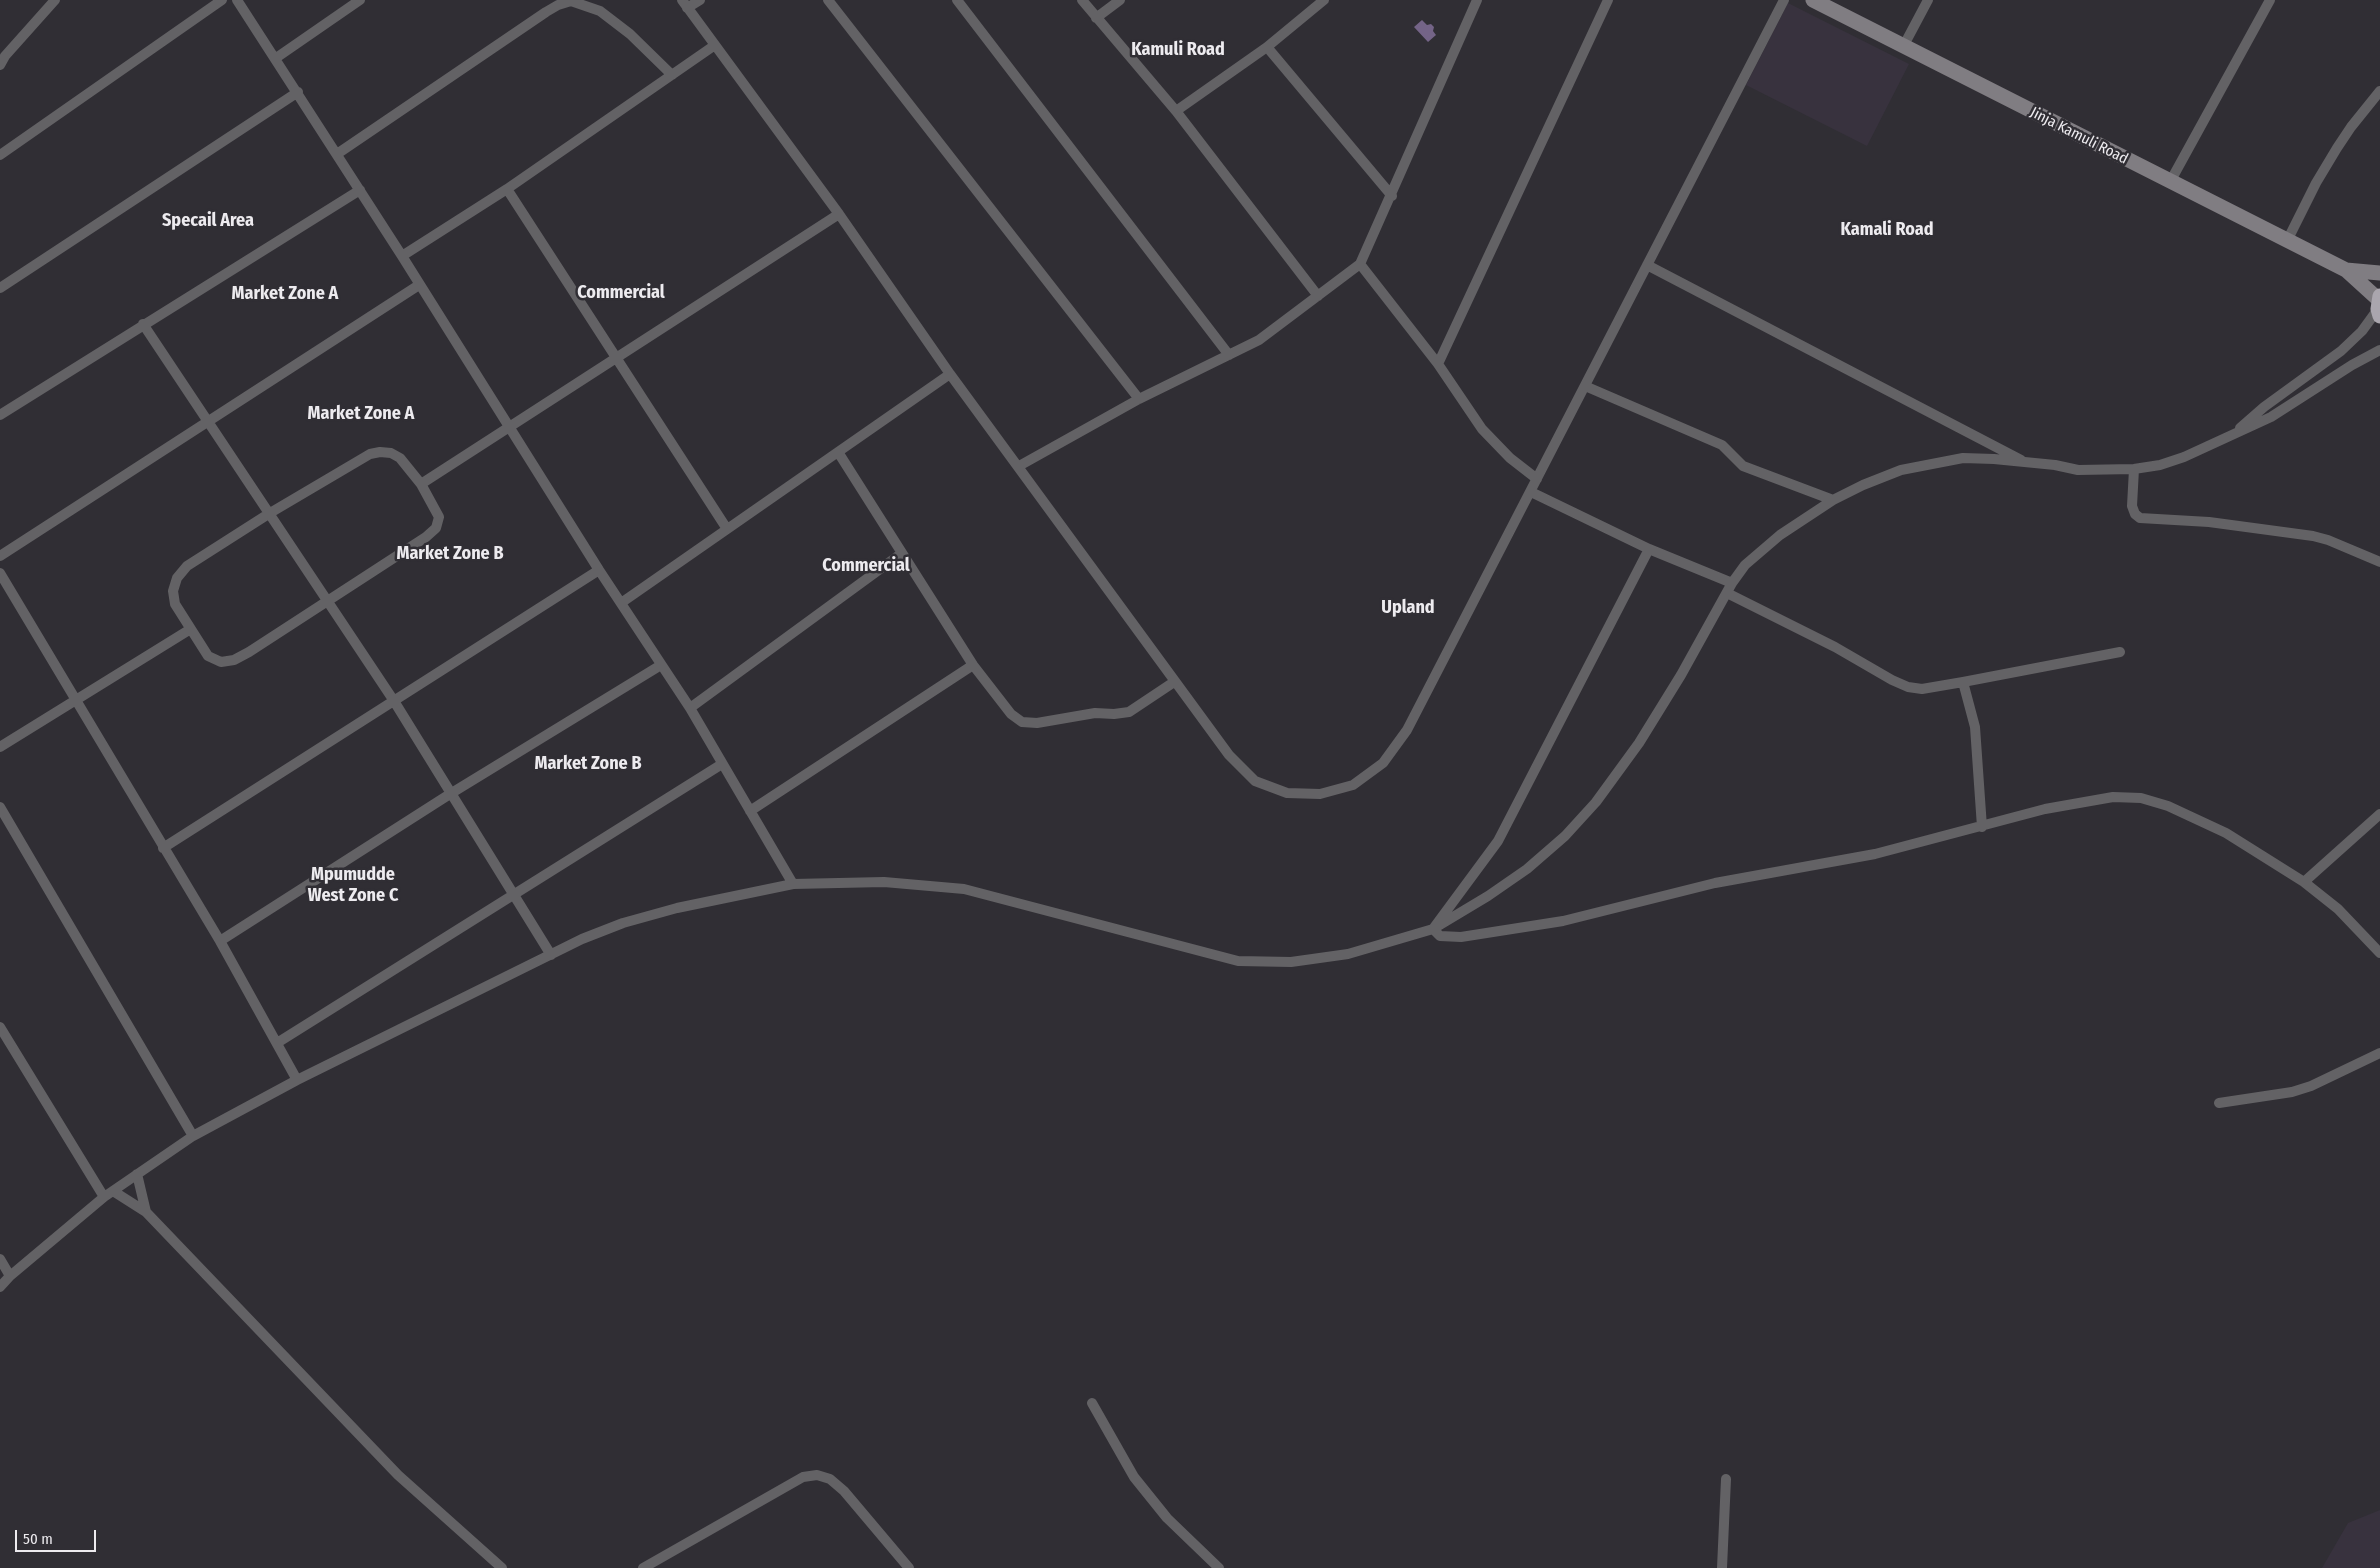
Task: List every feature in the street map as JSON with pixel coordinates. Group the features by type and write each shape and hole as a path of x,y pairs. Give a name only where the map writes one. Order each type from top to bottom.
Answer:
{"main road":[{"name":"Jinja Kamuli Road","path":"1813,0 2346,270 2379,305"},
{"name":"Jinja Kamuli Road","path":"2346,270 2380,273"}],"street":[{"path":"0,64 55,0"},
{"path":"0,155 222,0"},
{"path":"237,0 298,92 599,570 690,708 793,884"},
{"path":"276,58 360,0"},
{"path":"700,0 684,4 839,214 950,374 1229,755 1255,780 1287,793 1320,794 1354,785 1383,763 1407,730 1784,0"},
{"path":"828,0 1139,399"},
{"path":"957,0 1229,355"},
{"path":"1082,0 1176,111 1318,296"},
{"path":"1096,18 1120,0"},
{"path":"1176,111 1267,47 1324,0"},
{"path":"1019,466 1139,399 1259,340 1360,264 1392,196 1477,0"},
{"path":"1438,364 1608,0"},
{"path":"1903,47 1928,0"},
{"path":"2170,182 2270,0"},
{"path":"337,154 558,4 571,1 600,11 630,34 672,74"},
{"path":"402,256 507,189 715,45"},
{"path":"1267,47 1392,196"},
{"path":"2287,241 2316,183 2337,148 2380,91"},
{"path":"0,288 298,92"},
{"path":"507,189 727,529"},
{"path":"0,414 360,190"},
{"path":"421,484 510,429 839,214"},
{"path":"1360,264 1438,364 1495,445 1537,479"},
{"path":"1647,265 2026,462"},
{"path":"0,556 420,285"},
{"path":"2232,435 2264,407 2341,351 2362,331 2379,305"},
{"path":"143,324 394,702 512,895 551,955"},
{"path":"0,1287 10,1276 108,1194 193,1136 296,1080 582,940 623,923 677,908 793,884 884,882 964,889 1238,961 1291,962 1348,954 1433,928 1488,896 1527,869 1565,836 1596,802 1658,714 1732,583 1745,565 1760,551 1833,500 1863,485 1901,470 1963,458 2026,462 2078,470 2134,470 2160,465 2184,457 2271,417 2352,365 2380,350"},
{"path":"621,603 950,374"},
{"path":"1585,386 1722,445 1743,466 1833,500"},
{"path":"380,452 391,453 400,458 421,484 439,518 436,528 426,538 234,660 221,662 208,656 174,604 173,591 177,578 187,566 270,513 370,454 380,452"},
{"path":"838,452 973,665 1010,714 1022,722 1037,723 1094,713 1114,714 1129,712 1174,682"},
{"path":"2134,470 2132,506 2135,514 2140,518 2209,522 2313,536 2328,540 2380,562"},
{"path":"1531,492 1650,549 1732,583"},
{"path":"1433,928 1498,841 1650,549"},
{"path":"690,708 902,553"},
{"path":"163,848 599,570"},
{"path":"0,573 220,941 296,1080"},
{"path":"1727,593 1836,647 1892,680 1908,687 1922,689 2120,652"},
{"path":"0,747 190,630"},
{"path":"220,941 450,794 661,665"},
{"path":"750,811 973,665"},
{"path":"1963,682 1975,727 1982,827"},
{"path":"277,1043 722,764"},
{"path":"1433,928 1440,936 1450,938 1563,920 1715,883 1875,854 2045,809 2113,797 2141,798 2168,806 2226,833 2304,882 2338,909 2380,953"},
{"path":"0,807 193,1136"},
{"path":"2304,882 2380,814"},
{"path":"0,1027 108,1194 146,1212 398,1475 502,1568"},
{"path":"2219,1103 2292,1092 2311,1086 2380,1054"},
{"path":"137,1174 146,1212"},
{"path":"0,1259 10,1276"},
{"path":"1092,1403 1134,1477 1168,1518 1219,1568"},
{"path":"643,1568 802,1477 817,1475 830,1479 844,1491 909,1568"},
{"path":"1722,1568 1726,1479"}],"shaded area":[{"path":"1788,3 1909,64 1867,146 1746,85"},
{"path":"1422,20 1427,25 1431,24 1434,27 1433,31 1436,35 1428,42 1414,27"},
{"path":"2380,1510 2380,1568 2322,1568 2348,1523"}],"district":[{"name":"Kamuli Road","path":"1178,50"},
{"name":"Specail Area","path":"208,221"},
{"name":"Kamali Road","path":"1887,230"},
{"name":"Commercial","path":"621,293"},
{"name":"Market Zone A","path":"285,294"},
{"name":"Market Zone A","path":"361,414"},
{"name":"Market Zone B","path":"450,554"},
{"name":"Commercial","path":"866,566"},
{"name":"Upland","path":"1408,608"},
{"name":"Market Zone B","path":"588,764"},
{"name":"Mpumudde West Zone C","path":"353,885"}]}
